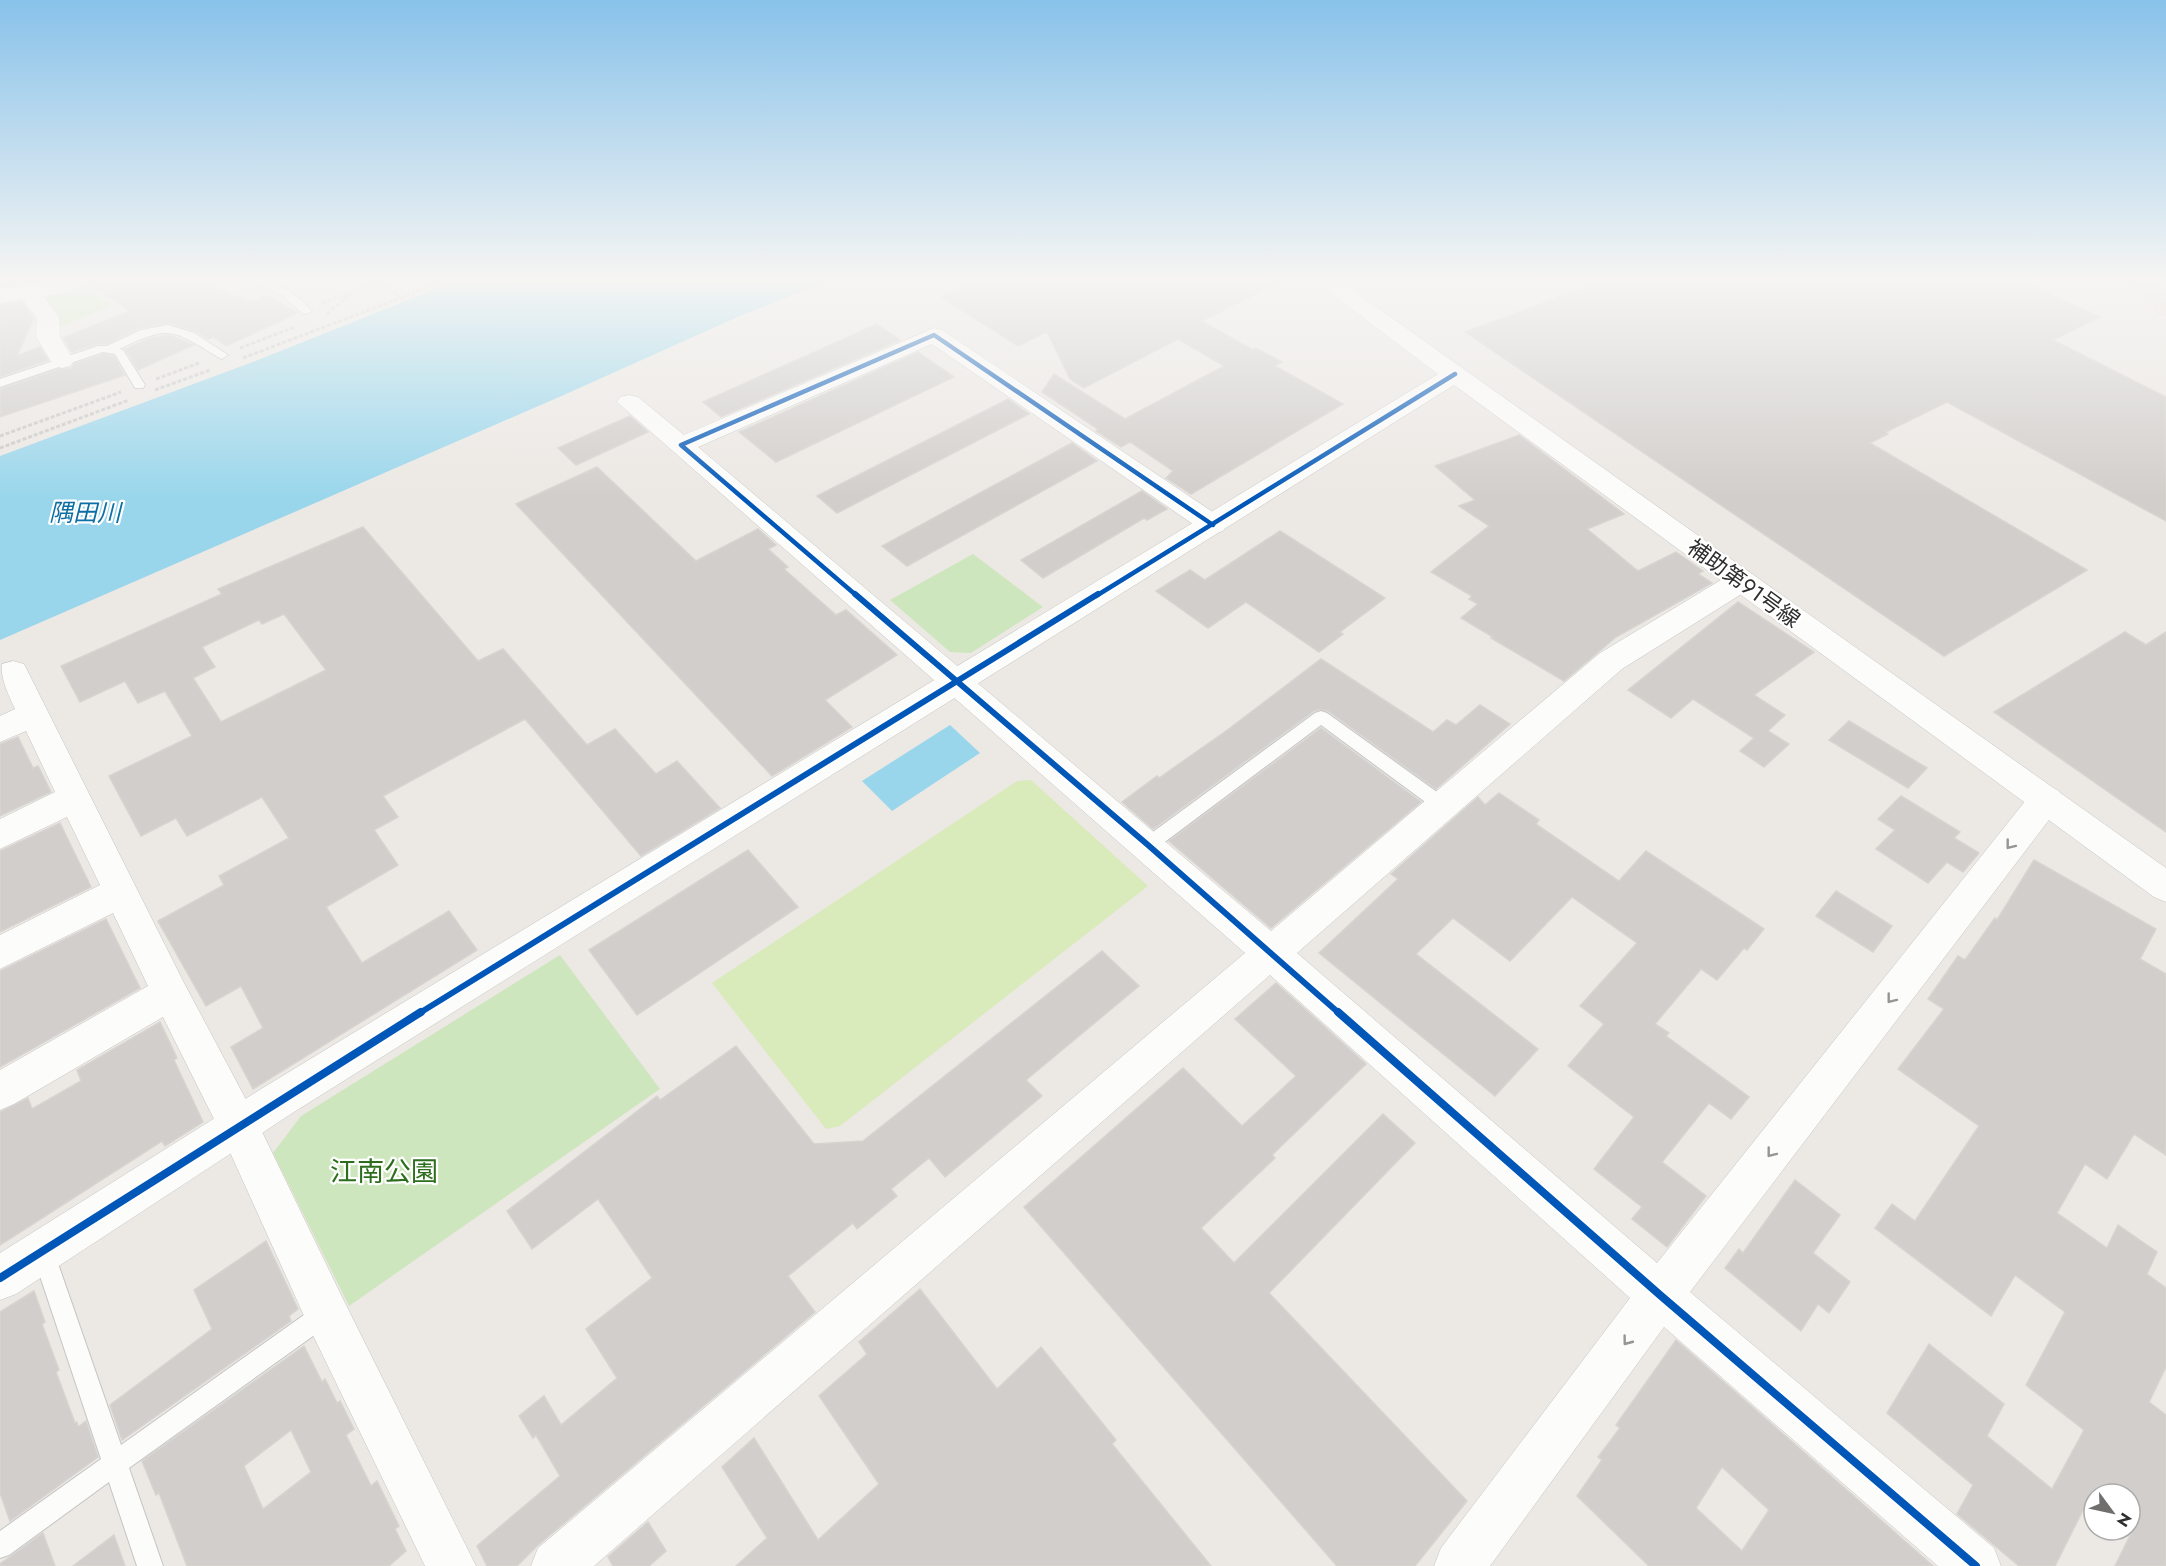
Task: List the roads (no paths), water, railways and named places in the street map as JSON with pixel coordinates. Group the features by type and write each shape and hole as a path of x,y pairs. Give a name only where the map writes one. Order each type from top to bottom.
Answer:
{"street":[{"path":"57,352 62,361"},
{"path":"681,446 895,352"},
{"path":"959,352 1213,525"},
{"name":"補助第91号線","path":"1425,352 2166,887"},
{"path":"0,1278 238,1125 1455,374"},
{"path":"629,402 1271,951 1660,1295 1977,1566"},
{"path":"555,1566 1611,661 1741,581"},
{"path":"13,672 17,722 74,798 238,1125 326,1313 451,1566"},
{"path":"0,835 74,798"},
{"path":"1459,1566 1660,1295 2046,799"},
{"path":"0,953 120,892"},
{"path":"0,1091 170,993"}],"lane":[{"path":"0,382 89,352"},
{"path":"119,352 139,385"},
{"path":"218,352 222,355"},
{"path":"1148,845 1321,717 1443,805"},
{"path":"43,1251 150,1566"},
{"path":"0,1546 326,1313"}],"water":[{"name":"隅田川","path":"278,352 659,352 0,640 0,456"},
{"path":"950,725 980,753 892,811 862,781"}],"park label":[{"name":"江南公園","path":"384,1171"}]}
